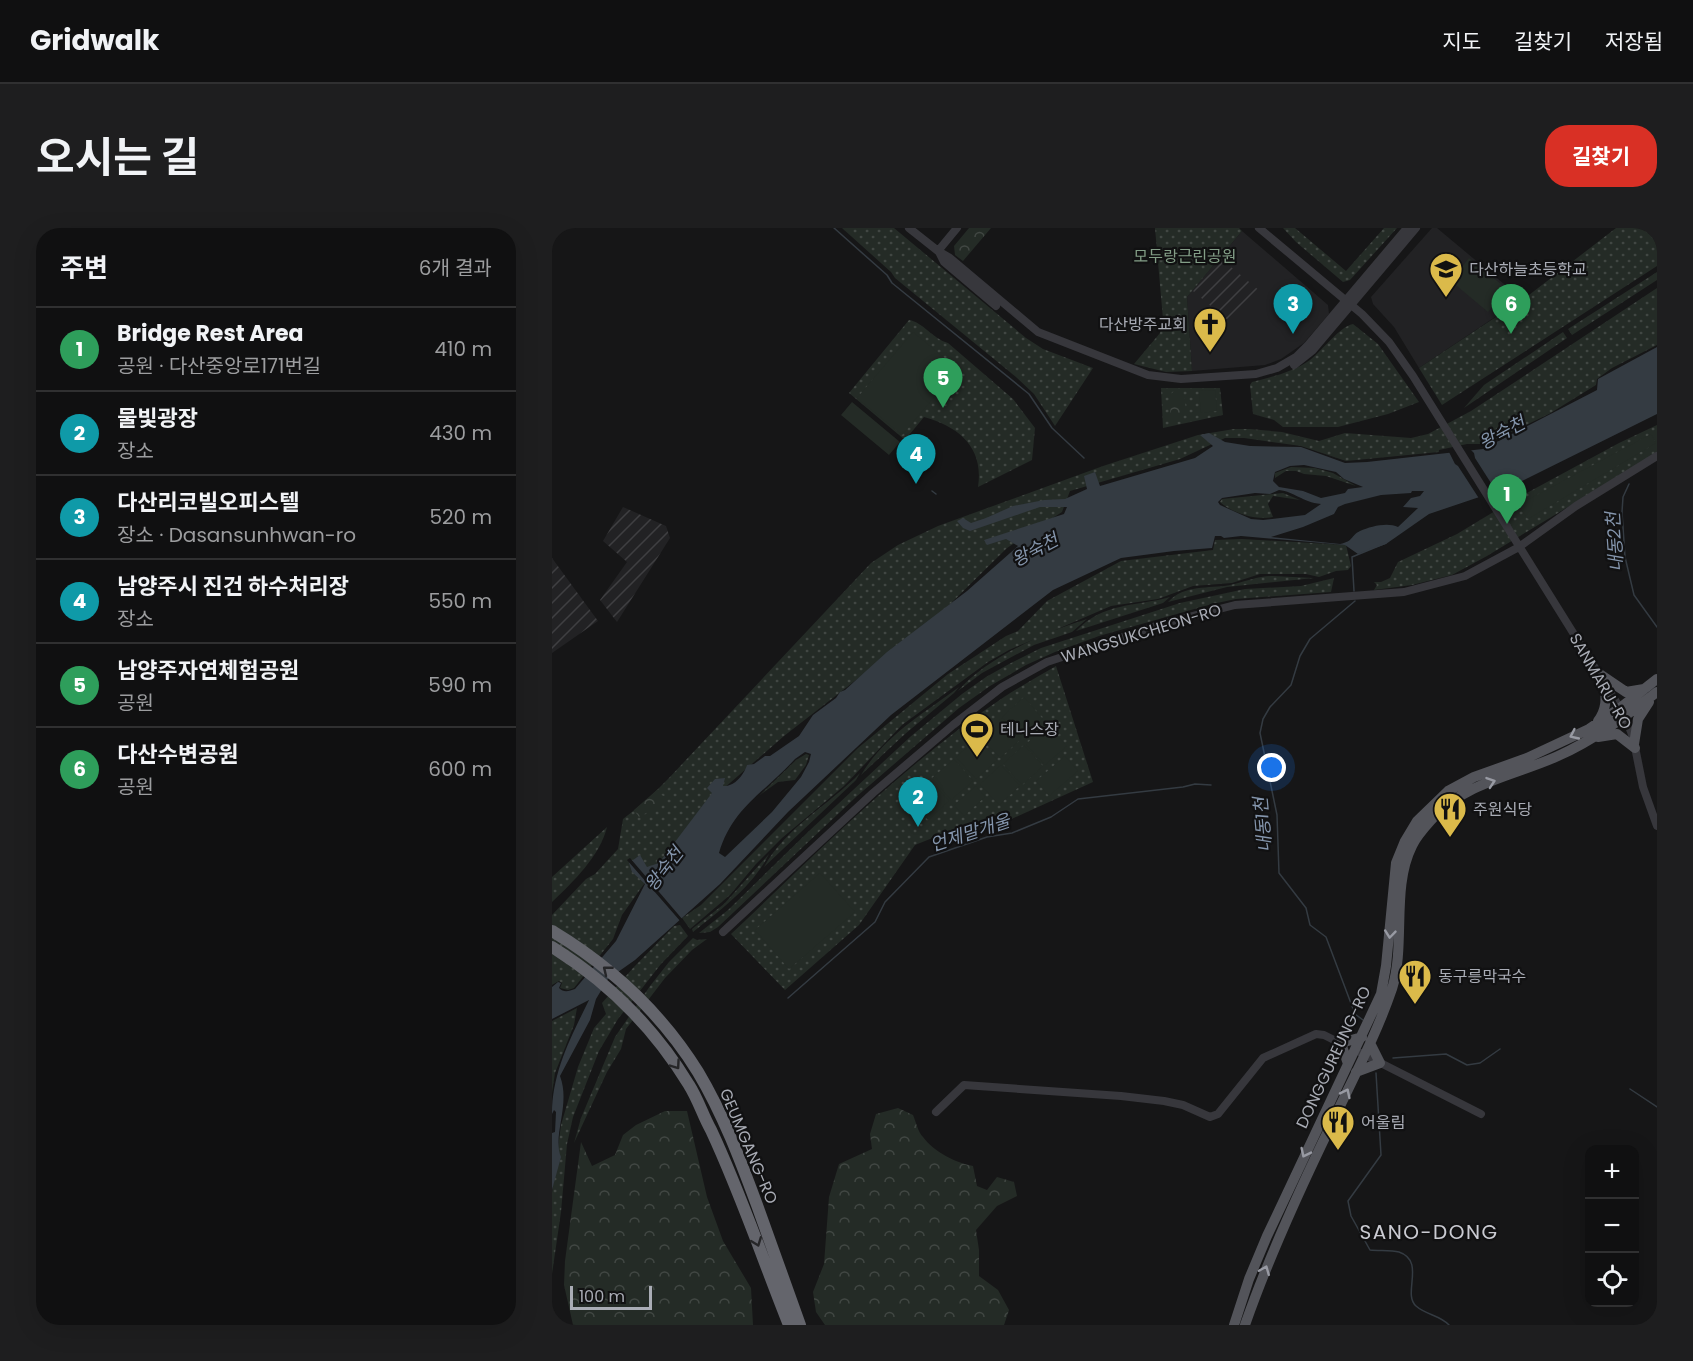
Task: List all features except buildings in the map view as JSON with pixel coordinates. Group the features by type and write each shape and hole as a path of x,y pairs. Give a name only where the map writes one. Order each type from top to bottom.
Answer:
{"highway":[{"name":"GEUMGANG-RO","path":"552,931 604,968 650,1010 697,1071 736,1149 800,1325"},
{"name":"GEUMGANG-RO","path":"552,947 601,983 640,1019 691,1088 726,1164 789,1325"},
{"path":"780,1268 810,1325"}],"main road":[{"path":"1594,737 1617,734 1635,746 1638,719 1652,692 1626,692 1598,673"},
{"name":"DONGGUREUNG-RO","path":"1234,1325 1267,1236 1392,987 1401,929 1404,876 1410,851 1419,834 1443,809 1463,793 1559,756 1594,737 1623,712 1652,692 1657,679"},
{"path":"1596,724 1603,714 1606,703 1605,684"},
{"name":"DONGGUREUNG-RO","path":"1366,1040 1381,994 1386,966 1396,863 1412,827 1448,791 1474,777 1527,758 1623,712"},
{"path":"1366,1040 1380,1064 1352,1068 1341,1043 1366,1040"},
{"name":"DONGGUREUNG-RO","path":"1245,1325 1260,1284 1352,1068"}],"street":[{"path":"909,228 938,251 945,262 996,306 1039,338 1128,374 1159,382 1181,384 1255,378 1280,372 1294,365 1313,350 1407,228"},
{"path":"938,251 957,228"},
{"name":"SANMARU-RO","path":"1259,228 1348,302 1389,342 1623,712 1635,746 1643,787 1657,826"},
{"path":"1348,302 1416,228"},
{"name":"WANGSUKCHEON-RO","path":"723,932 873,793 952,725 1002,687 1047,662 1165,623 1235,604 1373,596 1432,586 1465,576 1657,456"},
{"path":"936,1112 964,1084 1164,1101 1183,1105 1210,1117 1218,1114 1267,1055 1316,1034 1341,1043 1481,1114"}],"shaded area":[{"name":"다산하늘초등학교","path":"1432,228 1437,228 1522,299 1419,368 1394,327 1373,304 1371,297"},
{"path":"1242,231 1328,305 1329,314 1304,343 1281,359 1265,365 1192,371 1187,297"},
{"path":"1220,258 1260,291 1232,324 1193,291"},
{"path":"623,507 666,526 670,538 617,622 600,600 627,562 603,541"},
{"path":"552,558 598,621 552,653"}],"green space":[{"path":"842,228 894,228 1026,338 1043,349 1093,368 1055,426 1034,394 1016,377 895,278"},
{"path":"969,228 991,228 963,261 955,255 954,246"},
{"name":"모두랑근린공원","path":"1155,228 1239,228 1242,231 1187,297 1192,371 1166,372 1134,364 1160,333 1163,319"},
{"path":"1283,228 1295,228 1346,271 1384,228 1397,228 1350,280 1343,282"},
{"path":"1616,228 1657,228 1657,266 1442,405 1419,368 1529,295"},
{"path":"1469,258 1507,289 1488,312 1451,281"},
{"path":"1657,272 1657,280 1572,335 1568,329"},
{"path":"1657,288 1657,345 1612,368 1597,379 1596,385 1549,414 1486,444 1467,444 1439,450 1439,452 1346,461 1301,446 1244,438 1225,438 1180,459 1070,491 1062,512 1007,548 937,617 784,736 715,796 651,874 622,915 613,939 574,988 568,990 560,988 562,983 559,981 552,985 552,915 618,849 623,819 669,778 871,563 898,545 938,526 1103,466 1198,435 1234,429 1250,429 1282,432 1319,441 1345,433 1411,438 1428,434 1471,411"},
{"path":"909,320 948,343 1013,399 1035,428 1032,460 978,487 979,473 973,450 958,433 937,421 924,417 905,440 849,393"},
{"path":"1353,324 1378,344 1419,402 1388,414 1338,427 1283,427 1274,420 1253,414 1250,385 1252,382 1297,368 1315,356 1342,329"},
{"path":"913,332 958,369 902,435 857,398"},
{"path":"1563,332 1567,338 1464,408 1484,385"},
{"path":"1161,388 1220,388 1223,415 1163,428"},
{"path":"1215,390 1217,411 1201,413 1199,391"},
{"path":"1174,391 1184,398 1186,408 1181,421 1172,423 1170,419 1171,394"},
{"path":"852,402 900,442 889,455 841,415"},
{"path":"1657,425 1657,453 1487,556 1452,575 1412,585 1374,590 1377,585 1374,582 1390,578 1398,562 1457,534 1510,502"},
{"path":"1651,434 1656,443 1528,519 1518,505"},
{"path":"1291,467 1315,468 1333,473 1356,486 1326,476 1296,471 1286,471 1275,478 1275,473"},
{"path":"1283,493 1300,500 1273,496 1268,504 1273,517 1267,518 1245,515 1231,510 1220,502 1222,499"},
{"path":"1242,539 1346,545 1351,566 1348,570 1336,571 1319,577 1306,574 1260,574 1232,583 1193,586 1158,599 1111,606 1009,650 988,662 902,725 844,786 782,838 730,895 690,929 682,918 701,905 858,748 948,674 1006,636 1018,631 1047,601 1121,561 1213,550 1215,540"},
{"path":"1272,576 1314,578 1227,587 1168,602 1182,592 1197,588 1230,585"},
{"path":"1334,578 1331,592 1236,599 1212,604 1099,636 1026,665 959,708 856,797 718,927 710,932 699,933 728,910 910,737 962,694 1009,664 1041,648 1180,603 1245,589 1301,586"},
{"path":"1170,597 1163,603 1076,631 1097,615 1109,610"},
{"path":"1087,619 1072,632 1034,645 982,673 958,691 1000,657 1053,631"},
{"path":"1056,666 1093,782 1005,822 935,837 915,845 859,925 785,990 731,934 830,840 932,751 1004,697"},
{"path":"959,687 861,775 881,748 893,737"},
{"name":"테니스장","path":"1024,697 1043,719 1021,738 1002,717"},
{"name":"테니스장","path":"1002,718 1021,739 1000,758 980,737"},
{"name":"테니스장","path":"1047,725 1067,746 1045,765 1026,744"},
{"name":"테니스장","path":"978,738 997,760 976,779 956,757"},
{"name":"테니스장","path":"1024,745 1043,766 1022,785 1003,764"},
{"path":"806,754 809,755 806,765 795,780 778,782 760,795 796,760"},
{"path":"1065,756 1078,771 1049,796 1036,781"},
{"path":"954,759 973,781 951,800 932,778"},
{"name":"테니스장","path":"1001,765 1020,786 999,805 980,784"},
{"path":"860,773 856,780 764,867 773,853 796,828"},
{"path":"930,779 949,801 928,820 909,798"},
{"path":"976,786 985,797 964,816 954,805"},
{"path":"658,789 659,794 666,797 639,817 634,810"},
{"path":"607,827 592,858 552,902 552,877"},
{"path":"769,854 746,887 693,932 692,929 724,904"},
{"path":"820,873 855,912 789,969 755,930"},
{"path":"680,925 688,936 661,964 618,1019 599,1051 573,1117 567,1144 561,1212 552,1274 552,1193 561,1125 578,1067 594,1028 606,1014 602,1003 674,926"},
{"path":"693,938 707,939 692,950 665,978 626,1029 621,1049 607,1072 574,1143 581,1118 615,1037 650,986 669,962"},
{"path":"577,1008 574,1025 555,1073 552,1093 552,1021"},
{"path":"898,1108 913,1115 921,1135 939,1152 973,1166 977,1186 987,1190 997,1177 1014,1182 1017,1196 997,1206 976,1230 979,1276 998,1290 1009,1310 1004,1325 825,1325 816,1312 813,1292 824,1264 829,1197 839,1164 872,1149 870,1134 876,1114"},
{"path":"665,1111 687,1111 707,1197 723,1241 751,1288 753,1325 573,1325 564,1285 565,1261 581,1142 592,1166 615,1155 623,1135 636,1125"}],"water":[{"name":"왕숙천","path":"1657,347 1657,414 1512,486 1429,514 1386,544 1358,554 1345,545 1215,536 1212,548 1121,558 1053,590 891,715 788,812 720,884 635,960 608,979 596,999 590,1020 560,1076 564,1098 559,1139 561,1157 552,1190 552,1133 555,1132 556,1112 554,1110 552,1114 555,1084 564,1055 589,1000 552,1019 552,987 558,982 561,983 559,988 563,991 575,989 616,941 645,884 632,872 629,863 640,855 647,867 659,863 712,793 707,788 715,779 725,778 723,786 735,782 747,765 754,764 765,756 770,756 799,736 813,715 836,698 887,652 967,591 1018,546 1006,539 987,545 984,540 1064,514 1067,507 1040,507 970,531 963,528 957,521 963,518 971,523 1013,506 1044,500 1065,499 1087,489 1084,476 1095,472 1100,486 1195,458 1213,446 1200,435 1209,433 1225,442 1250,446 1301,447 1345,463 1483,449 1597,390 1598,379","holes":["1304,465 1336,472 1344,479 1363,487 1348,489 1345,493 1321,498 1303,491 1279,487 1273,481 1275,472 1290,466","1279,490 1285,491 1321,504 1305,515 1263,520 1251,519 1218,502 1222,498 1255,493 1270,494","1412,491 1424,491 1420,496 1411,498 1403,507 1418,508 1398,527 1384,525 1369,528 1340,544 1271,537 1334,514 1338,507 1345,504 1381,495 1411,493","805,752 811,754 801,777 772,812 725,857 719,853 725,837 741,812"]}],"pier":[{"path":"1468,447 1474,453 1498,494 1480,500 1448,450"},
{"path":"630,858 683,920 681,922 627,860"}],"waterway":[{"path":"834,228 887,275 892,283 1029,394 1052,428 1084,458"},
{"name":"내동2천","path":"1629,484 1623,497 1622,512 1625,557 1634,595 1657,627"},
{"path":"932,491 936,494"},
{"name":"내동1천","path":"1354,591 1352,557 1386,543"},
{"name":"내동1천","path":"1355,601 1310,639 1300,656 1291,685 1270,707 1263,719 1260,733 1277,815 1279,873 1306,908 1310,925 1326,937 1355,1014 1363,1020"},
{"name":"언제말개울","path":"788,998 875,922 885,902 929,857 987,837 1012,833 1051,817 1078,799 1195,784 1211,785"},
{"name":"내동1천","path":"1393,1058 1446,1054 1467,1065 1480,1063 1500,1049"},
{"path":"1376,1073 1381,1155 1348,1201 1351,1216 1370,1250 1396,1251 1407,1256 1413,1270 1412,1301 1420,1309 1449,1325"},
{"name":"내동1천","path":"1630,1089 1657,1107"}],"place":[{"name":"다산하늘초등학교","path":"1446,298"},
{"name":"다산리코빌오피스텔","path":"1293,334"},
{"name":"다산수변공원","path":"1511,334"},
{"name":"다산방주교회","path":"1210,353"},
{"name":"남양주자연체험공원","path":"943,408"},
{"name":"남양주시 진건 하수처리장","path":"916,484"},
{"name":"Bridge Rest Area","path":"1507,524"},
{"name":"테니스장","path":"977,758"},
{"name":"물빛광장","path":"918,827"},
{"name":"주원식당","path":"1450,838"},
{"name":"동구릉막국수","path":"1415,1005"},
{"name":"어울림","path":"1338,1151"}],"district":[{"name":"SANO-DONG","path":"1429,1232"}]}
